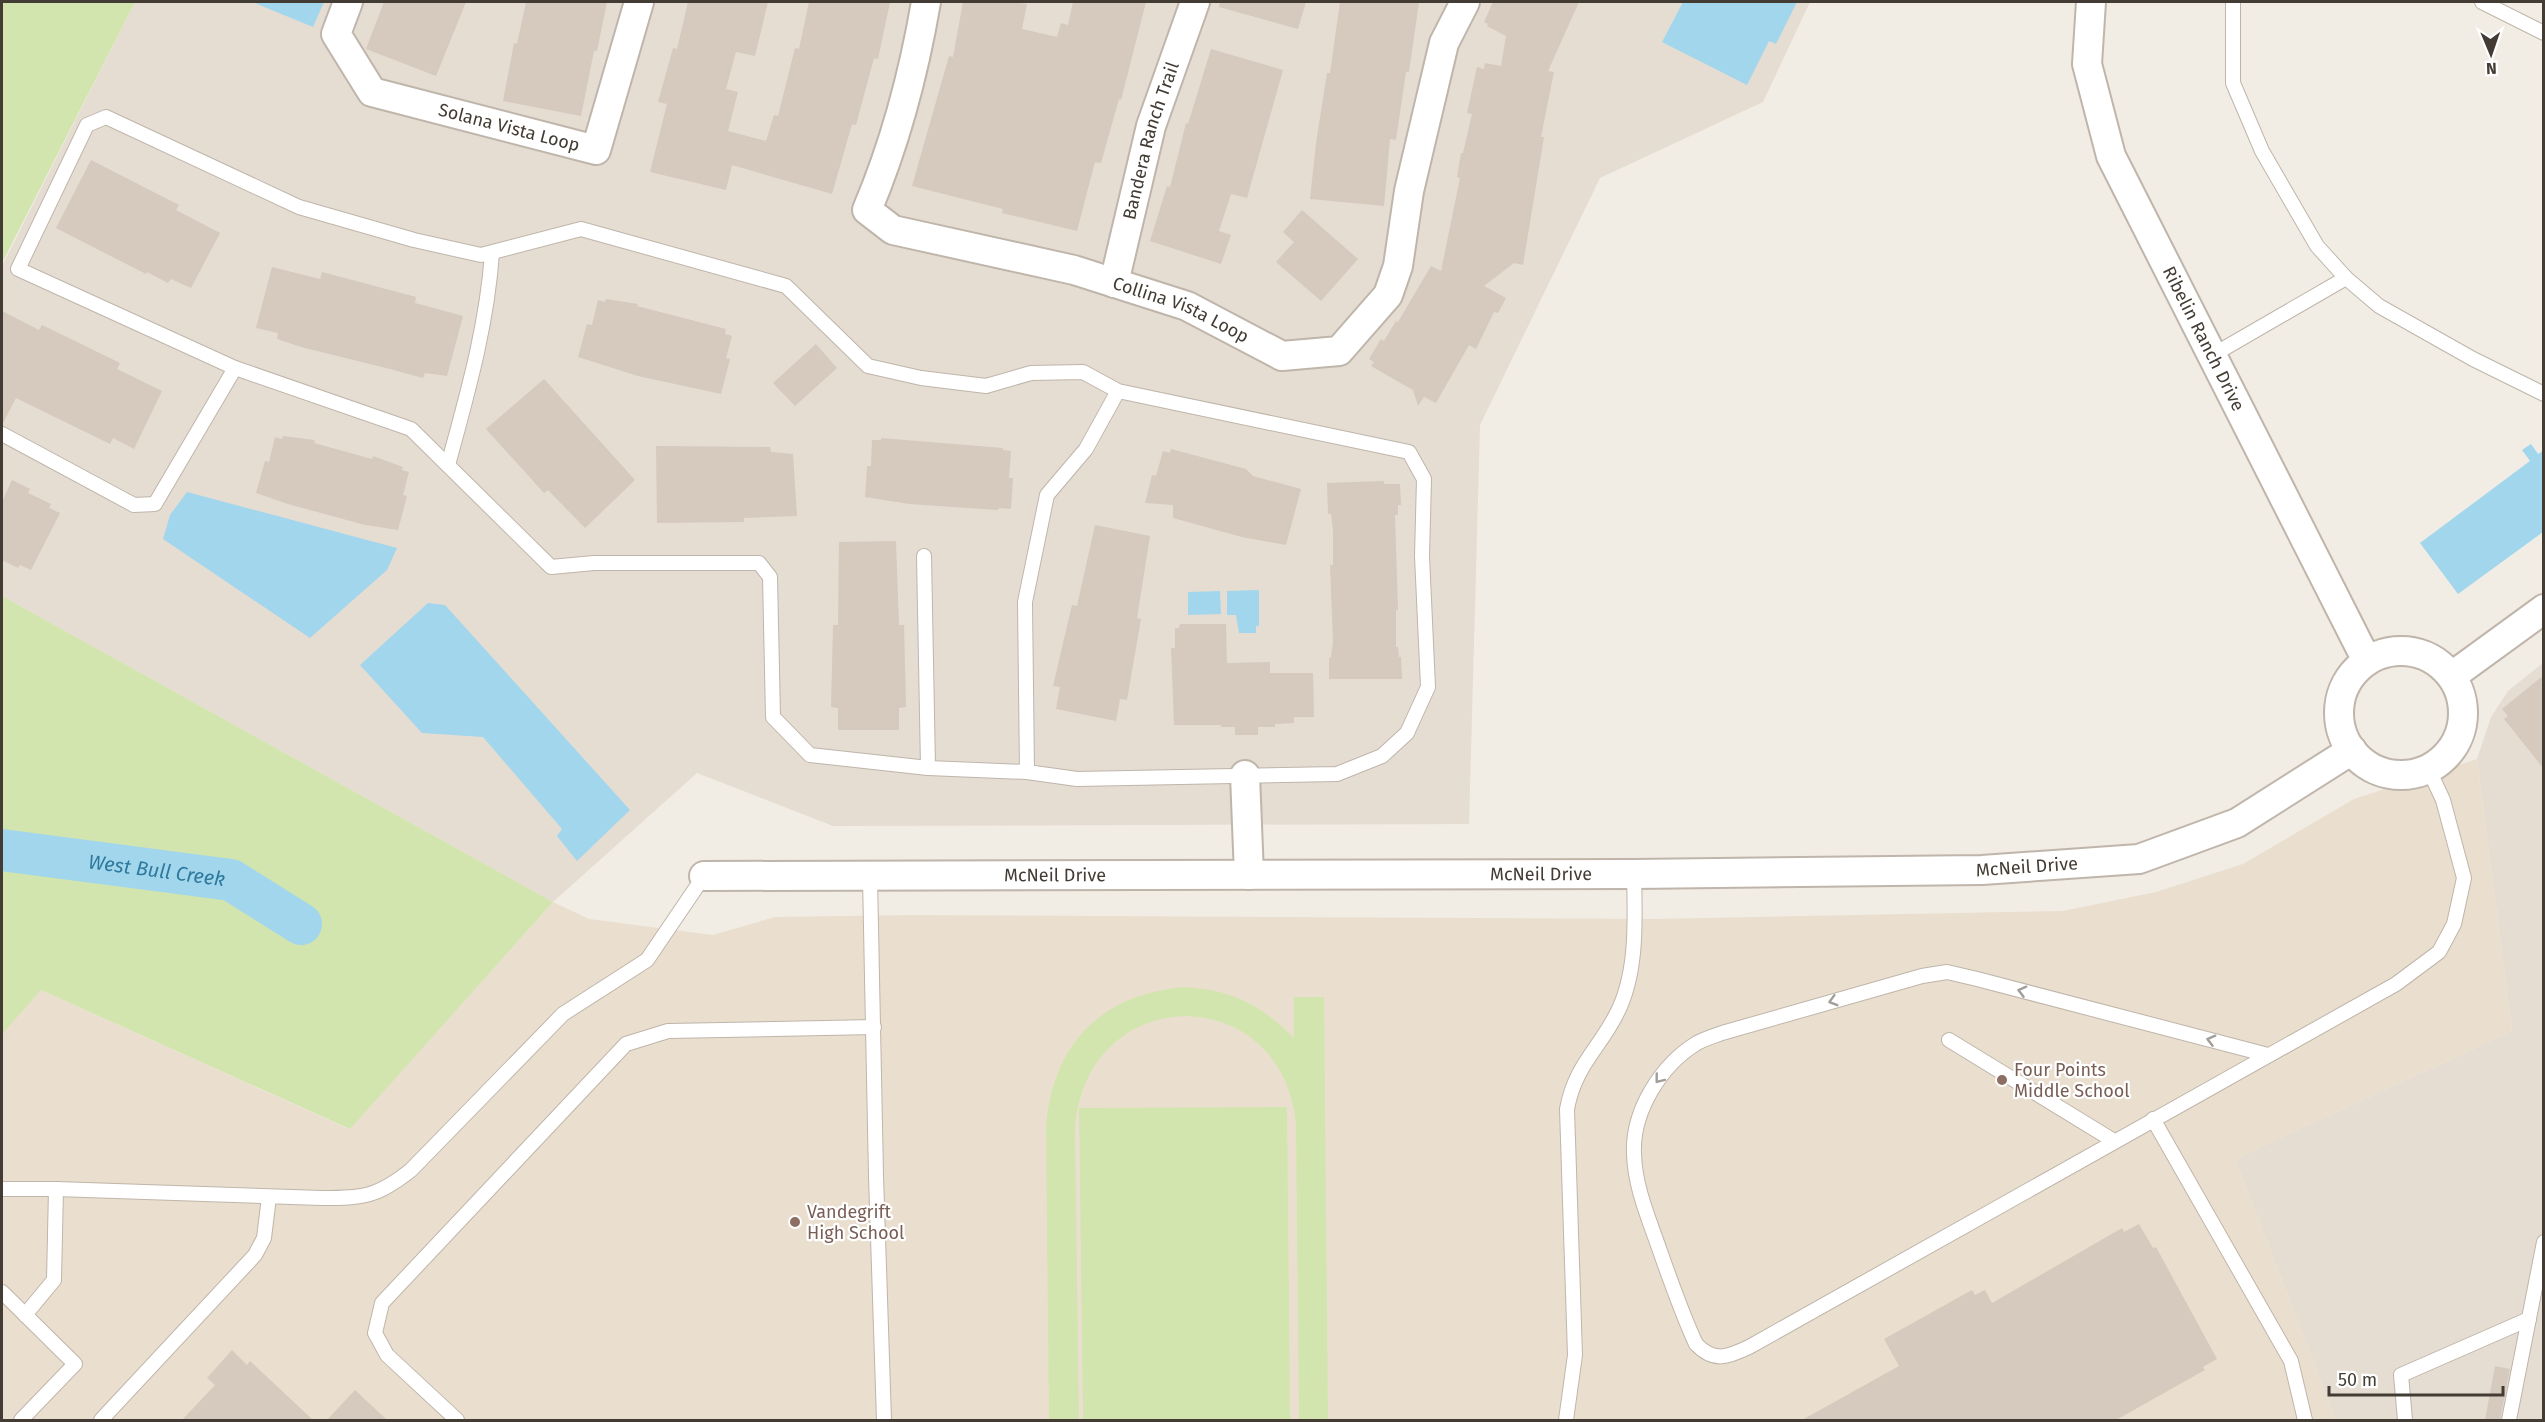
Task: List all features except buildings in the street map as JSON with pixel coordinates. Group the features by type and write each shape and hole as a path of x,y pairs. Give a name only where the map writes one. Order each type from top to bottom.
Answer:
{"street":[{"name":"Solana Vista Loop","path":"348,2 336,34 372,92 596,150 639,2"},
{"name":"Collina Vista Loop","path":"926,2 922,29 887,162 867,210 893,230 1074,270 1187,306 1282,356 1340,351 1388,295 1398,266 1409,191 1444,43 1465,2"},
{"name":"Bandera Ranch Trail","path":"1114,283 1151,126 1195,2"},
{"name":"Ribelin Ranch Drive","path":"2091,2 2087,64 2111,156 2367,661"},
{"path":"2452,676 2544,609"},
{"path":"2389,652 2413,652 2434,661 2452,676 2461,695 2464,717 2459,737 2448,755 2429,770 2410,774 2388,774 2368,765 2352,750 2342,732 2339,712 2343,693 2352,675 2367,661 2389,652"},
{"name":"McNeil Drive","path":"704,876 1982,870 2139,859 2237,823 2352,750"},
{"path":"1245,775 1250,875"}],"lane":[{"path":"2233,2 2233,83 2262,151 2317,246 2346,278 2379,306 2473,359 2544,394"},
{"path":"2482,2 2544,33"},
{"path":"106,117 299,207 414,240 481,255 492,253 581,229 786,286 868,366 921,378 986,386 1031,373 1083,372 1118,391 1409,452 1424,478 1422,556 1428,687 1407,733 1382,756 1337,774 1077,779 1027,772 928,768 810,755 773,717 770,577 759,563 594,563 551,567 411,429 235,368 18,269 87,125 106,117"},
{"path":"448,465 473,372 489,300 492,253"},
{"path":"2211,356 2346,278"},
{"path":"2,434 134,505 155,504 235,368"},
{"path":"1027,772 1025,602 1047,495 1086,449 1118,391"},
{"path":"924,556 928,768"},
{"path":"2268,1055 1947,972 1922,976 1722,1033 1697,1043 1672,1062 1654,1086 1644,1105 1636,1132 1633,1152 1640,1196 1696,1344 1705,1354 1727,1358 2396,984 2439,952 2454,924 2464,878 2443,800 2429,770"},
{"path":"1566,1420 1575,1355 1568,1109 1571,1088 1583,1065 1617,1015 1629,978 1635,910 1634,873"},
{"path":"2,1189 358,1198 389,1188 411,1170 564,1014 647,960 704,876"},
{"path":"870,877 876,1187 884,1420"},
{"path":"457,1420 387,1355 375,1333 382,1303 626,1044 668,1031 874,1027"},
{"path":"1949,1040 2114,1141"},
{"path":"2153,1119 2291,1361 2305,1420"},
{"path":"25,1315 54,1280 56,1189"},
{"path":"100,1420 255,1255 264,1238 269,1197"},
{"path":"2509,1420 2544,1242"},
{"path":"2,1293 75,1364 21,1420"},
{"path":"2405,1420 2401,1375 2529,1319"}],"shaded area":[{"path":"135,2 1810,2 1763,102 1600,178 1480,425 1469,824 833,826 697,773 553,902 2,596 2,266"},
{"path":"2543,663 2543,1420 2336,1420 2235,1159 2512,1031 2477,759 2491,717 2508,691"},
{"name":"Vandegrift High School","path":"2477,759 2512,1031 2235,1159 2336,1420 2,1420 2,1029 41,990 349,1129 553,902 589,919 713,935 775,917 911,915 1653,919 2063,911 2156,892 2243,864 2354,799"}],"green space":[{"path":"2,2 135,2 2,263"},
{"path":"2,596 553,902 350,1129 41,990 2,1034"},
{"path":"1184,987 1217,991 1244,1001 1269,1016 1294,1038 1294,997 1324,997 1328,1420 1299,1420 1296,1124 1283,1077 1257,1043 1223,1023 1185,1016 1147,1023 1113,1044 1088,1079 1075,1127 1079,1420 1049,1420 1046,1127 1050,1098 1058,1072 1070,1049 1086,1029 1105,1013 1128,1000 1154,992"},
{"path":"1287,1107 1290,1420 1083,1420 1079,1108"}],"water":[{"path":"252,2 324,2 313,27"},
{"path":"1683,2 1797,2 1776,44 1769,41 1747,85 1662,42"},
{"path":"2531,444 2538,454 2543,451 2543,532 2458,594 2420,543 2530,461 2522,450"},
{"path":"187,492 397,548 387,570 310,638 163,539 170,515"},
{"path":"1259,590 1259,626 1256,626 1256,633 1239,633 1236,615 1227,615 1227,591"},
{"path":"1220,591 1221,614 1188,615 1188,592"},
{"path":"428,603 445,605 630,810 577,861 557,836 562,829 483,737 422,733 360,665"}],"waterway":[{"name":"West Bull Creek","path":"2,850 231,880 301,924"}],"place":[{"name":"Four Points Middle School","path":"2002,1080"},
{"name":"Vandegrift High School","path":"795,1222"}]}
